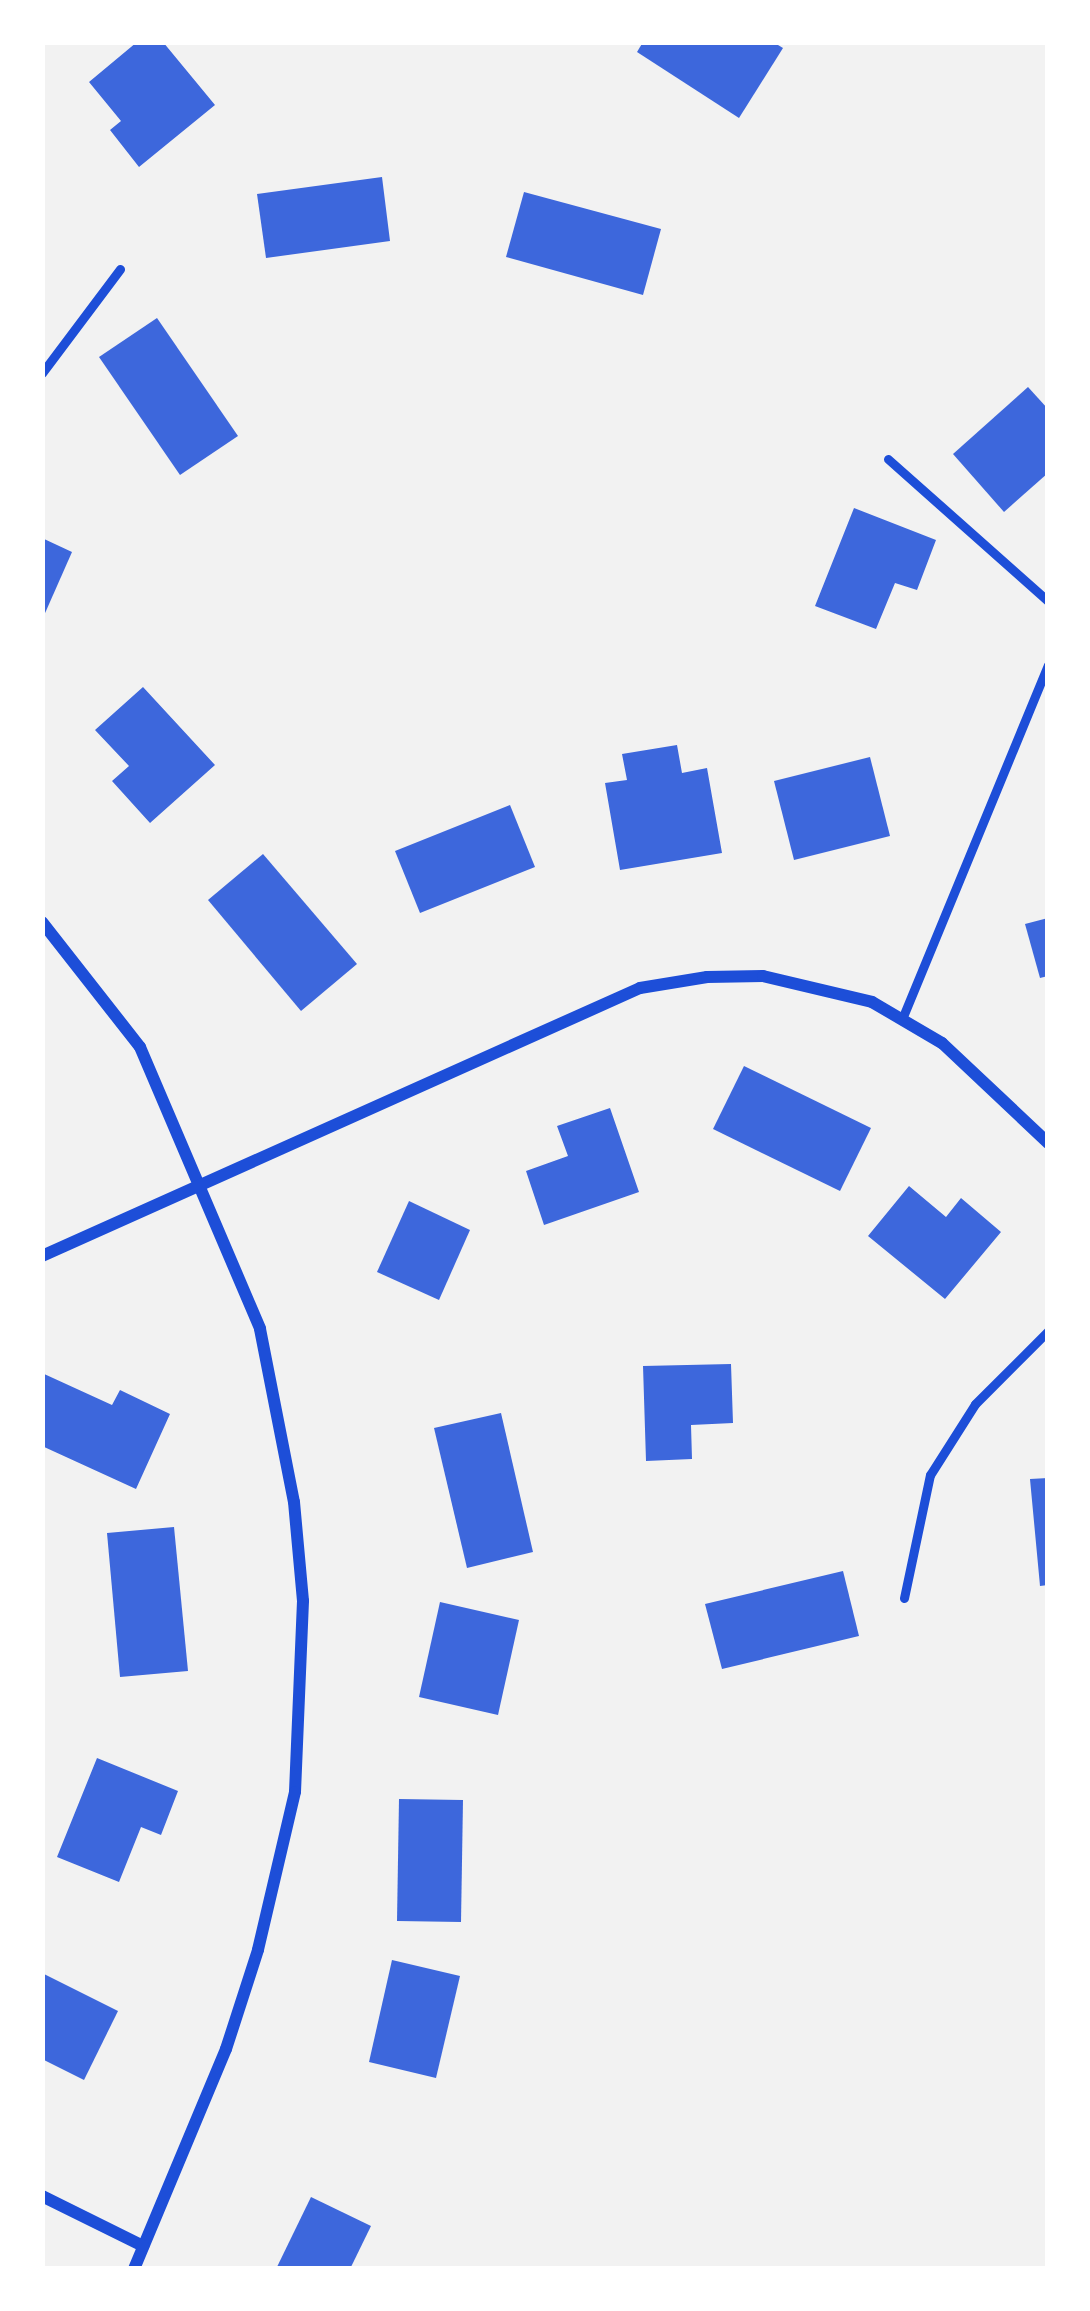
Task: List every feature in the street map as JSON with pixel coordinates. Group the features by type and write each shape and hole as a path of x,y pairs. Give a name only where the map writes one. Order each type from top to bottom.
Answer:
{"street":[{"path":"42,922 140,1048 203,1183 260,1329 294,1502 303,1601 295,1792 226,2049 134,2269"},
{"path":"42,1256 640,988 764,976 820,985 902,1019 942,1043 1048,1142"},
{"path":"42,2196 143,2246"}],"lane":[{"path":"42,373 120,269"},
{"path":"888,459 1048,601"},
{"path":"902,1019 1048,665"},
{"path":"904,1598 930,1475 975,1404 1048,1331"}],"building":[{"path":"137,42 163,42 215,105 139,167 110,130 121,121 89,82"},
{"path":"643,42 773,42 783,48 739,118 637,52"},
{"path":"382,177 390,241 266,258 257,194"},
{"path":"524,192 661,229 643,295 506,257"},
{"path":"157,318 238,436 180,475 99,357"},
{"path":"1028,387 1048,409 1048,473 1004,512 953,454"},
{"path":"854,508 936,540 917,590 895,583 876,629 815,606"},
{"path":"42,538 72,552 42,620"},
{"path":"143,687 215,765 150,823 112,781 129,766 95,730"},
{"path":"677,745 682,773 707,768 722,853 620,870 605,783 627,780 622,754"},
{"path":"870,757 890,836 794,860 774,781"},
{"path":"510,805 535,867 420,913 395,851"},
{"path":"263,854 357,964 301,1011 208,900"},
{"path":"1048,918 1048,976 1040,978 1025,924"},
{"path":"744,1066 871,1128 840,1191 713,1129"},
{"path":"610,1108 639,1192 544,1225 526,1171 568,1156 557,1126"},
{"path":"909,1186 946,1217 961,1198 1001,1232 945,1299 868,1236"},
{"path":"409,1201 470,1230 439,1300 377,1272"},
{"path":"731,1364 733,1423 691,1425 692,1459 646,1461 643,1366"},
{"path":"42,1373 112,1405 120,1390 170,1414 136,1489 42,1446"},
{"path":"501,1413 533,1552 467,1568 434,1428"},
{"path":"1048,1478 1048,1585 1040,1586 1030,1479"},
{"path":"174,1527 188,1671 120,1677 107,1533"},
{"path":"843,1571 859,1636 722,1669 705,1604"},
{"path":"440,1602 519,1620 498,1715 419,1697"},
{"path":"97,1758 178,1791 161,1835 141,1827 119,1882 57,1857"},
{"path":"399,1799 463,1800 461,1922 397,1921"},
{"path":"392,1960 460,1976 436,2078 369,2062"},
{"path":"42,1973 118,2011 84,2080 42,2059"},
{"path":"311,2197 371,2226 350,2269 276,2269"}]}
